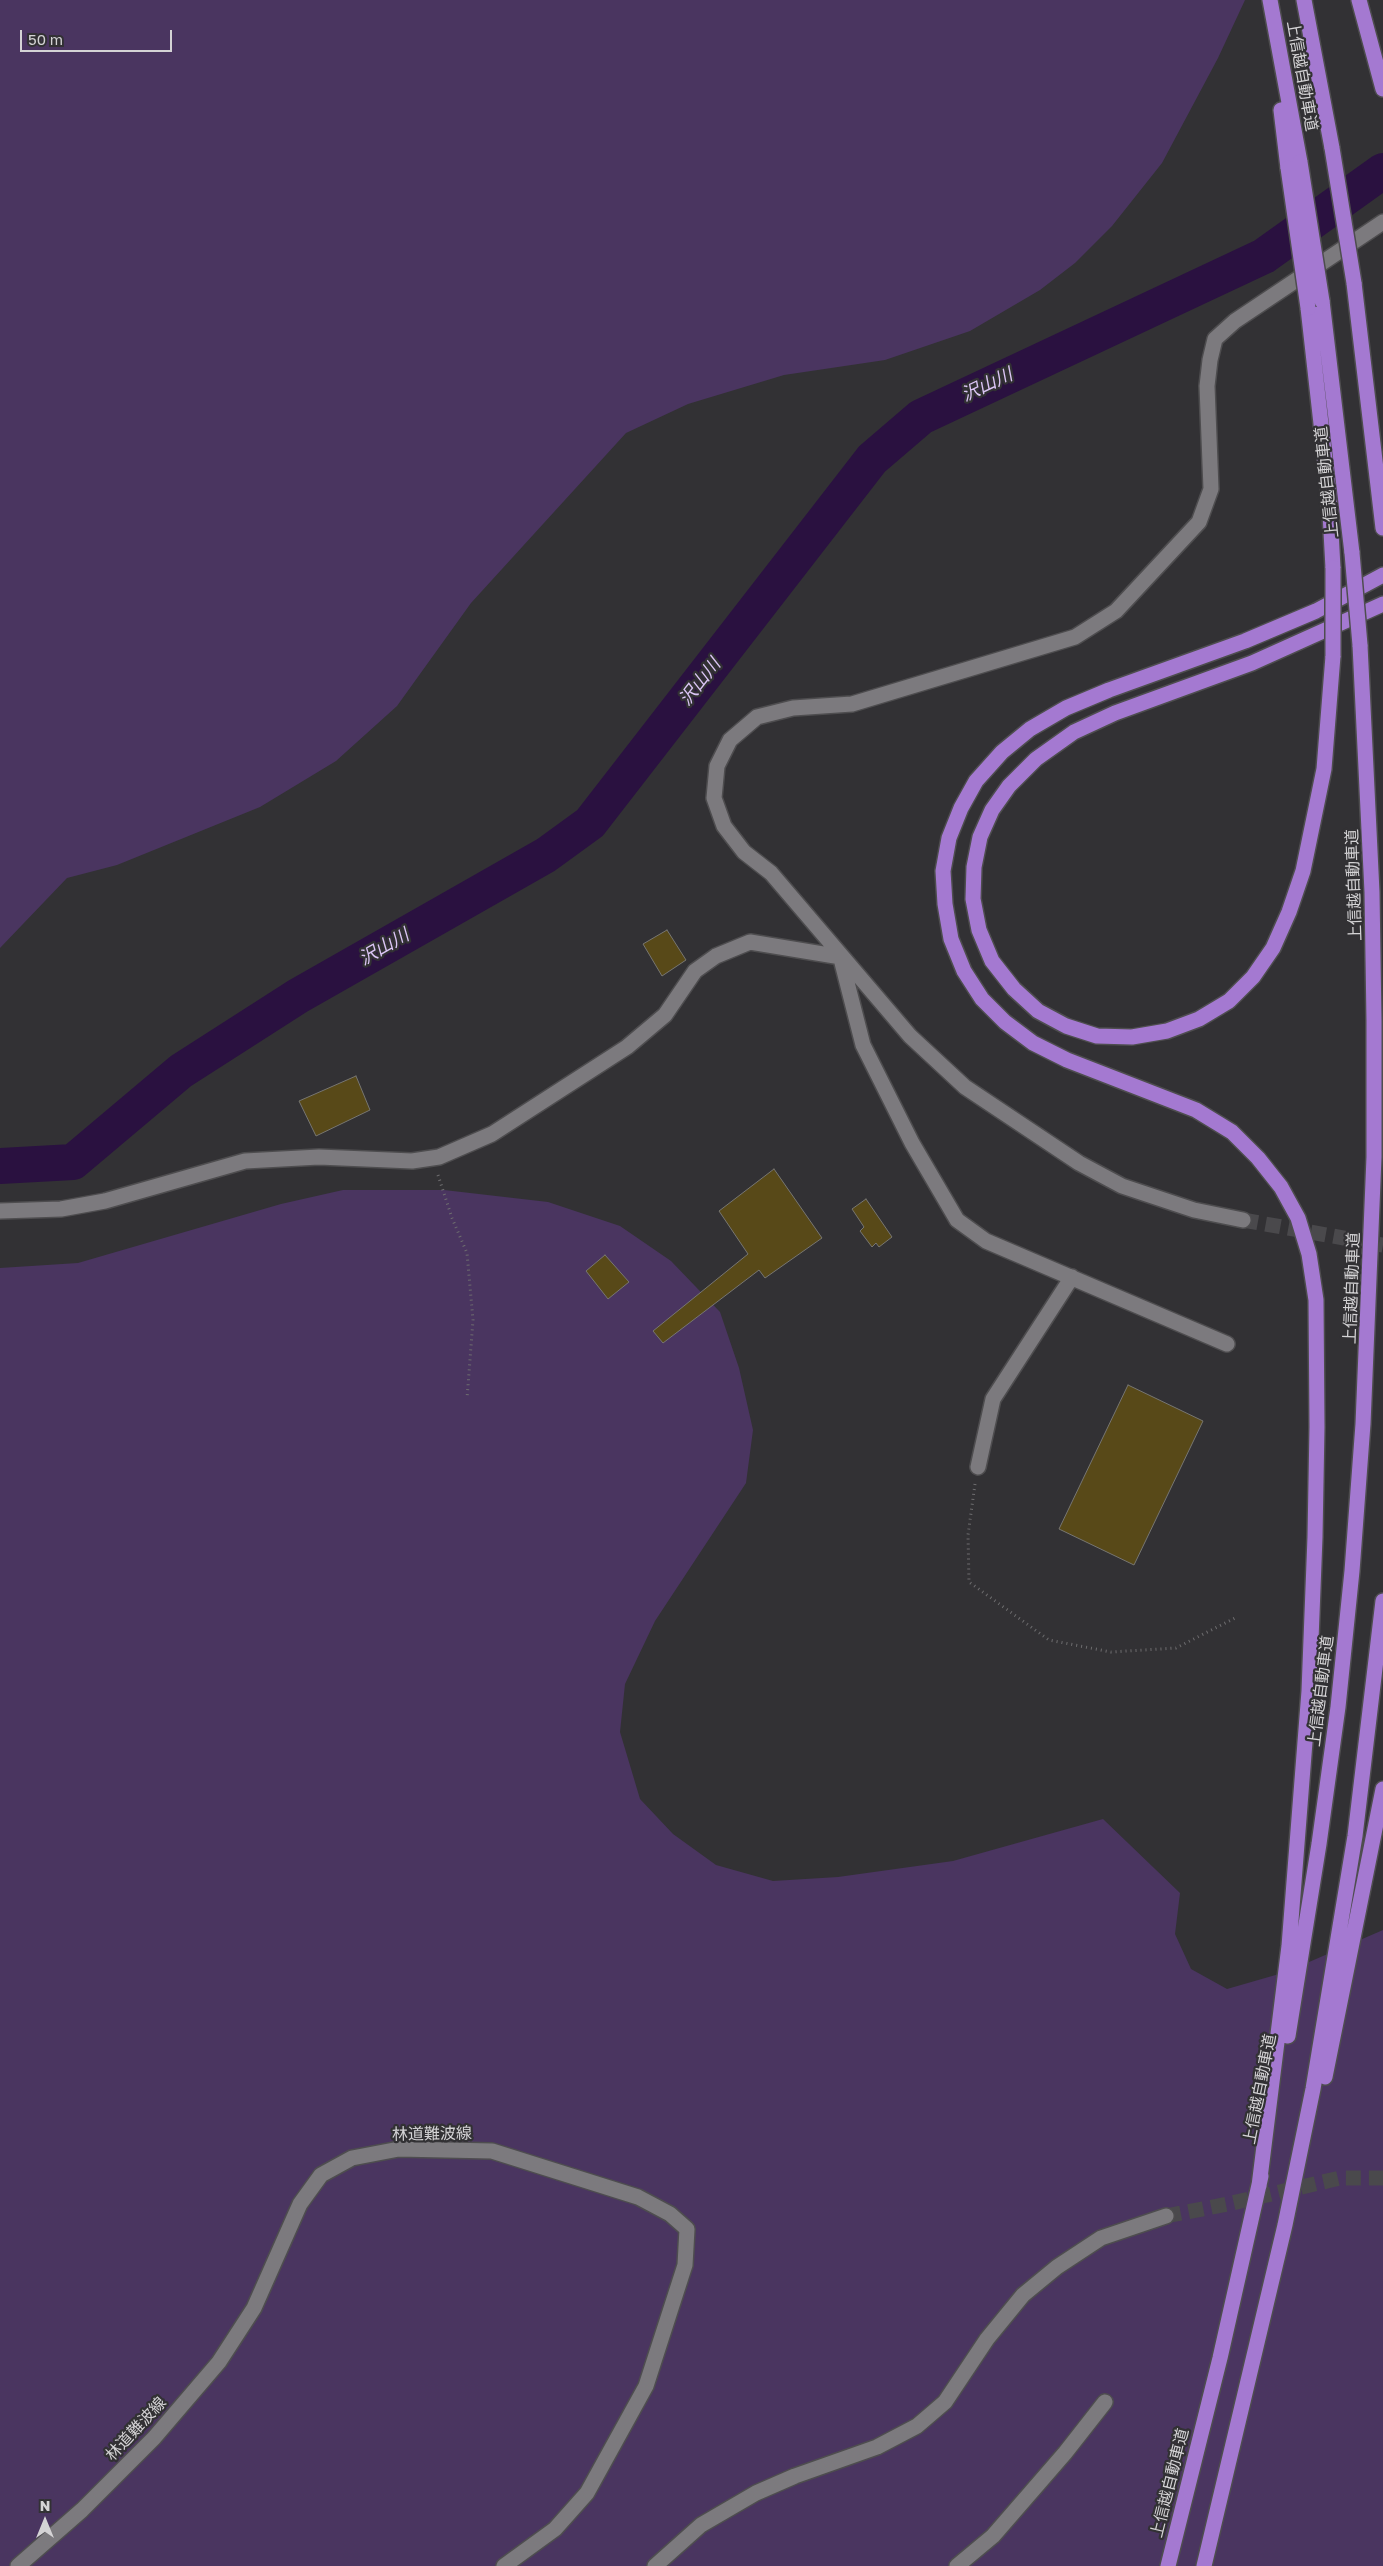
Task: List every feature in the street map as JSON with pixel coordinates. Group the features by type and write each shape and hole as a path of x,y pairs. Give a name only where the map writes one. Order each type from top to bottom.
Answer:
{"highway":[{"name":"上信越自動車道","path":"1304,0 1332,148 1354,284 1383,528"},
{"path":"1360,0 1383,90"},
{"name":"上信越自動車道","path":"1168,2566 1220,2358 1259,2186 1286,2044 1319,1844 1338,1707 1352,1571 1363,1424 1374,1157 1372,892 1360,645 1352,553 1322,301 1294,165 1271,5"},
{"path":"1294,165 1329,495 1333,568 1333,656 1324,769 1303,871 1289,912 1273,948 1253,977 1229,1002 1199,1019 1167,1031 1132,1037 1097,1036 1066,1026 1038,1011 1014,989 992,961 979,930 973,899 974,867 980,838 992,810 1009,786 1036,758 1082,728 1115,713 1252,663 1383,604"},
{"path":"1259,2186 1289,1946 1309,1691 1316,1537 1317,1427 1316,1300 1310,1254 1298,1218 1281,1187 1258,1158 1232,1132 1196,1110 1067,1060 1033,1043 999,1016 982,999 964,971 951,939 945,904 944,870 949,838 960,808 976,781 1002,752 1030,729 1066,708 1109,690 1245,641 1316,611 1383,575"},
{"path":"1204,2566 1285,2225 1313,2088 1338,1949 1372,1708 1383,1601"},
{"path":"1285,2225 1312,2135 1343,1996 1383,1789"}],"street":[{"path":"1243,1220 1156,1199 1122,1186 1071,1158 965,1087 910,1036 840,957 771,873 744,852 724,826 714,798 717,766 730,740 757,717 793,708 852,704 1075,637 1116,611 1199,522 1211,489 1207,386 1215,339 1235,320 1383,222"},
{"path":"0,1211 61,1209 105,1201 245,1161 319,1157 412,1161 439,1157 492,1134 627,1047 665,1015 695,971 716,956 750,942 840,957"},
{"path":"840,957 863,1045 912,1143 957,1220 986,1241 1227,1344"},
{"path":"978,1467 993,1399 1072,1277"},
{"name":"林道難波線","path":"18,2566 82,2510 147,2444 219,2362 254,2308 300,2204 321,2175 352,2158 399,2149 492,2151 638,2196 670,2214 687,2229 685,2265 646,2386 587,2493 554,2529 504,2566"},
{"path":"655,2566 701,2525 756,2493 795,2476 877,2447 917,2426 945,2402 987,2339 1023,2295 1101,2238 1166,2216"},
{"path":"957,2566 993,2536 1065,2453 1105,2402"}],"path":[{"path":"432,1158 452,1218 467,1253 473,1320 467,1399"},
{"path":"978,1467 968,1535 969,1582 1049,1640 1111,1652 1176,1648 1235,1618"}],"shaded area":[{"path":"0,0 1245,0 1218,58 1162,163 1112,226 1075,263 1040,290 970,331 885,360 784,375 688,404 626,433 471,603 397,706 336,761 260,807 117,865 67,878 0,948"},
{"path":"343,1190 444,1190 548,1202 620,1226 671,1261 720,1312 739,1368 753,1430 746,1483 655,1621 625,1684 620,1732 640,1799 673,1834 716,1865 773,1881 838,1877 953,1861 1103,1819 1180,1893 1175,1934 1191,1969 1227,1989 1286,1972 1383,1930 1383,2566 0,2566 0,1268 78,1263 281,1204"}],"building":[{"path":"667,930 686,960 662,976 643,944"},
{"path":"356,1076 370,1110 316,1136 299,1101"},
{"path":"774,1169 822,1238 765,1278 759,1270 663,1343 653,1331 748,1254 719,1211"},
{"path":"866,1199 892,1237 879,1247 876,1243 872,1247 860,1231 864,1227 852,1209"},
{"path":"605,1255 629,1282 608,1299 586,1271"},
{"path":"1128,1385 1203,1421 1134,1565 1059,1529"}],"waterway":[{"name":"沢山川","path":"0,1166 73,1162 181,1071 298,996 546,855 590,823 872,459 921,417 1264,256 1383,171"}],"tunnel":[{"path":"1243,1220 1383,1245"},
{"path":"1166,2216 1228,2204 1340,2178 1383,2178"}]}
